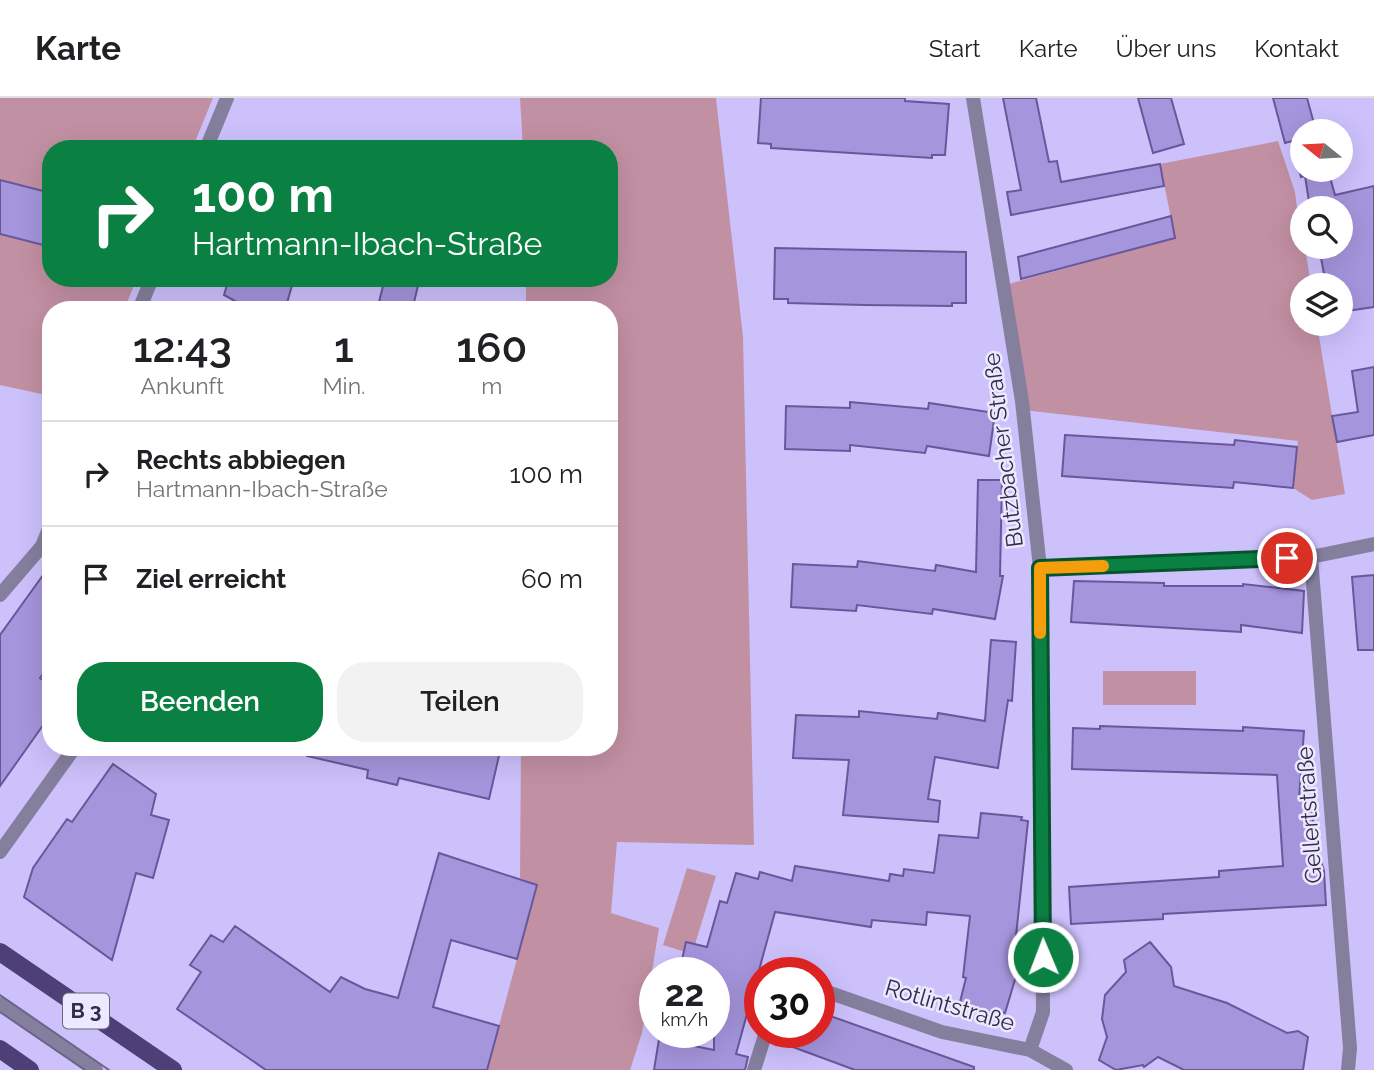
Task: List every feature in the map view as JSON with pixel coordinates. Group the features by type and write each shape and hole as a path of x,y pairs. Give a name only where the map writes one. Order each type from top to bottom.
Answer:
{"main road":[{"name":"B 3","path":"0,952 173,1070"},
{"path":"0,1049 30,1070"}],"street":[{"path":"210,140 227,98"},
{"name":"Butzbacher Straße","path":"973,98 1022,401 1040,568 1044,1013 1030,1050"},
{"path":"1040,568 1311,557 1374,544"},
{"path":"0,595 42,546"},
{"name":"Gellertstraße","path":"1311,557 1350,1048 1348,1070"},
{"path":"0,852 69,756"},
{"name":"Rotlintstraße","path":"835,995 942,1032 1030,1050 1066,1070"},
{"path":"0,1004 96,1070"},
{"path":"754,1070 761,1048"}],"shaded area":[{"path":"0,98 213,98 196,140 42,140 42,287 133,287 128,301 42,301 42,394 0,385"},
{"path":"520,98 716,98 743,337 754,845 617,842 611,913 659,928 654,957 639,957 639,1042 630,1070 487,1070 537,885 520,878 521,756 618,756 618,301 526,301 526,287 618,287 618,140 522,140"},
{"path":"1278,141 1296,196 1290,196 1290,259 1307,259 1309,273 1290,273 1290,336 1319,336 1345,494 1312,500 1293,488 1298,441 1023,410 1005,285 1175,238 1160,164"},
{"path":"1103,671 1196,671 1196,705 1103,705"},
{"path":"687,868 716,876 692,954 663,945"}],"building":[{"path":"761,98 905,98 905,101 949,104 945,155 932,155 932,158 771,148 771,144 758,143"},
{"path":"1003,98 1036,98 1049,162 1057,161 1061,182 1160,164 1164,186 1011,215 1007,192 1021,190"},
{"path":"1138,98 1171,98 1184,144 1153,153"},
{"path":"1273,98 1307,98 1313,119 1290,119 1290,142 1285,143"},
{"path":"0,180 42,191 42,245 0,234"},
{"path":"1306,182 1331,182 1335,195 1374,186 1374,307 1353,310 1353,273 1324,273 1321,259 1353,259 1353,196 1308,196"},
{"path":"1171,216 1175,238 1021,279 1018,257"},
{"path":"775,248 966,252 966,303 952,303 952,306 864,305 788,303 788,299 774,299"},
{"path":"226,287 292,287 288,301 235,301 224,295"},
{"path":"383,287 418,287 414,301 379,301"},
{"path":"1374,367 1374,435 1337,442 1332,416 1358,412 1352,371"},
{"path":"850,402 928,409 929,403 995,413 989,456 927,446 925,453 850,445 850,451 785,449 786,406 850,408"},
{"path":"1065,435 1234,445 1235,440 1297,447 1293,488 1234,482 1233,488 1062,476"},
{"path":"978,480 1002,480 1000,576 1003,576 995,619 933,609 932,614 857,605 856,611 791,607 793,564 857,567 858,561 935,571 936,565 976,572"},
{"path":"1374,575 1374,650 1358,650 1352,577"},
{"path":"42,577 42,727 0,786 0,635"},
{"path":"1074,581 1164,583 1164,586 1243,584 1304,591 1302,633 1241,625 1241,632 1071,622"},
{"path":"991,640 1016,642 1012,701 1008,700 998,768 935,757 928,799 940,801 938,822 843,815 849,760 793,758 796,715 859,717 859,711 937,719 938,713 985,721"},
{"path":"1100,726 1243,731 1243,727 1304,731 1299,799 1312,798 1314,839 1324,871 1326,905 1163,914 1163,919 1071,924 1069,887 1219,877 1219,871 1283,866 1277,775 1072,769 1073,728 1100,729"},
{"path":"307,756 499,756 489,799 399,778 397,785 367,778 368,770"},
{"path":"113,764 156,794 151,815 169,820 153,878 136,873 112,960 24,897 33,868 67,819 72,822"},
{"path":"981,813 1022,817 1021,820 1028,821 1014,955 1022,956 1005,1013 1000,1012 998,1016 959,1006 966,978 963,977 970,916 927,912 926,925 872,920 871,927 775,912 763,957 744,957 744,1025 736,1054 748,1057 745,1070 654,1070 658,1048 730,1048 730,957 683,957 686,942 707,947 720,901 727,903 736,873 758,879 760,872 792,881 795,866 889,881 890,874 903,876 904,869 934,873 939,835 978,838"},
{"path":"439,853 537,885 517,959 451,940 433,1007 499,1026 487,1070 266,1070 177,1009 201,972 190,965 211,935 223,942 235,926 330,992 341,977 365,989 398,998"},
{"path":"1150,942 1171,967 1174,986 1227,1003 1287,1033 1298,1031 1308,1037 1303,1070 1184,1070 1158,1057 1144,1067 1116,1070 1099,1060 1107,1037 1102,1019 1105,995 1126,972 1124,960"},
{"path":"835,1018 974,1067 974,1070 855,1070 796,1048 835,1048"}],"tram line":[{"path":"0,995 109,1070"},
{"path":"0,1012 85,1070"}],"slow traffic":[{"path":"1040,633 1040,568 1103,566"}],"route":[{"path":"1043,957 1040,568 1287,558"}]}
